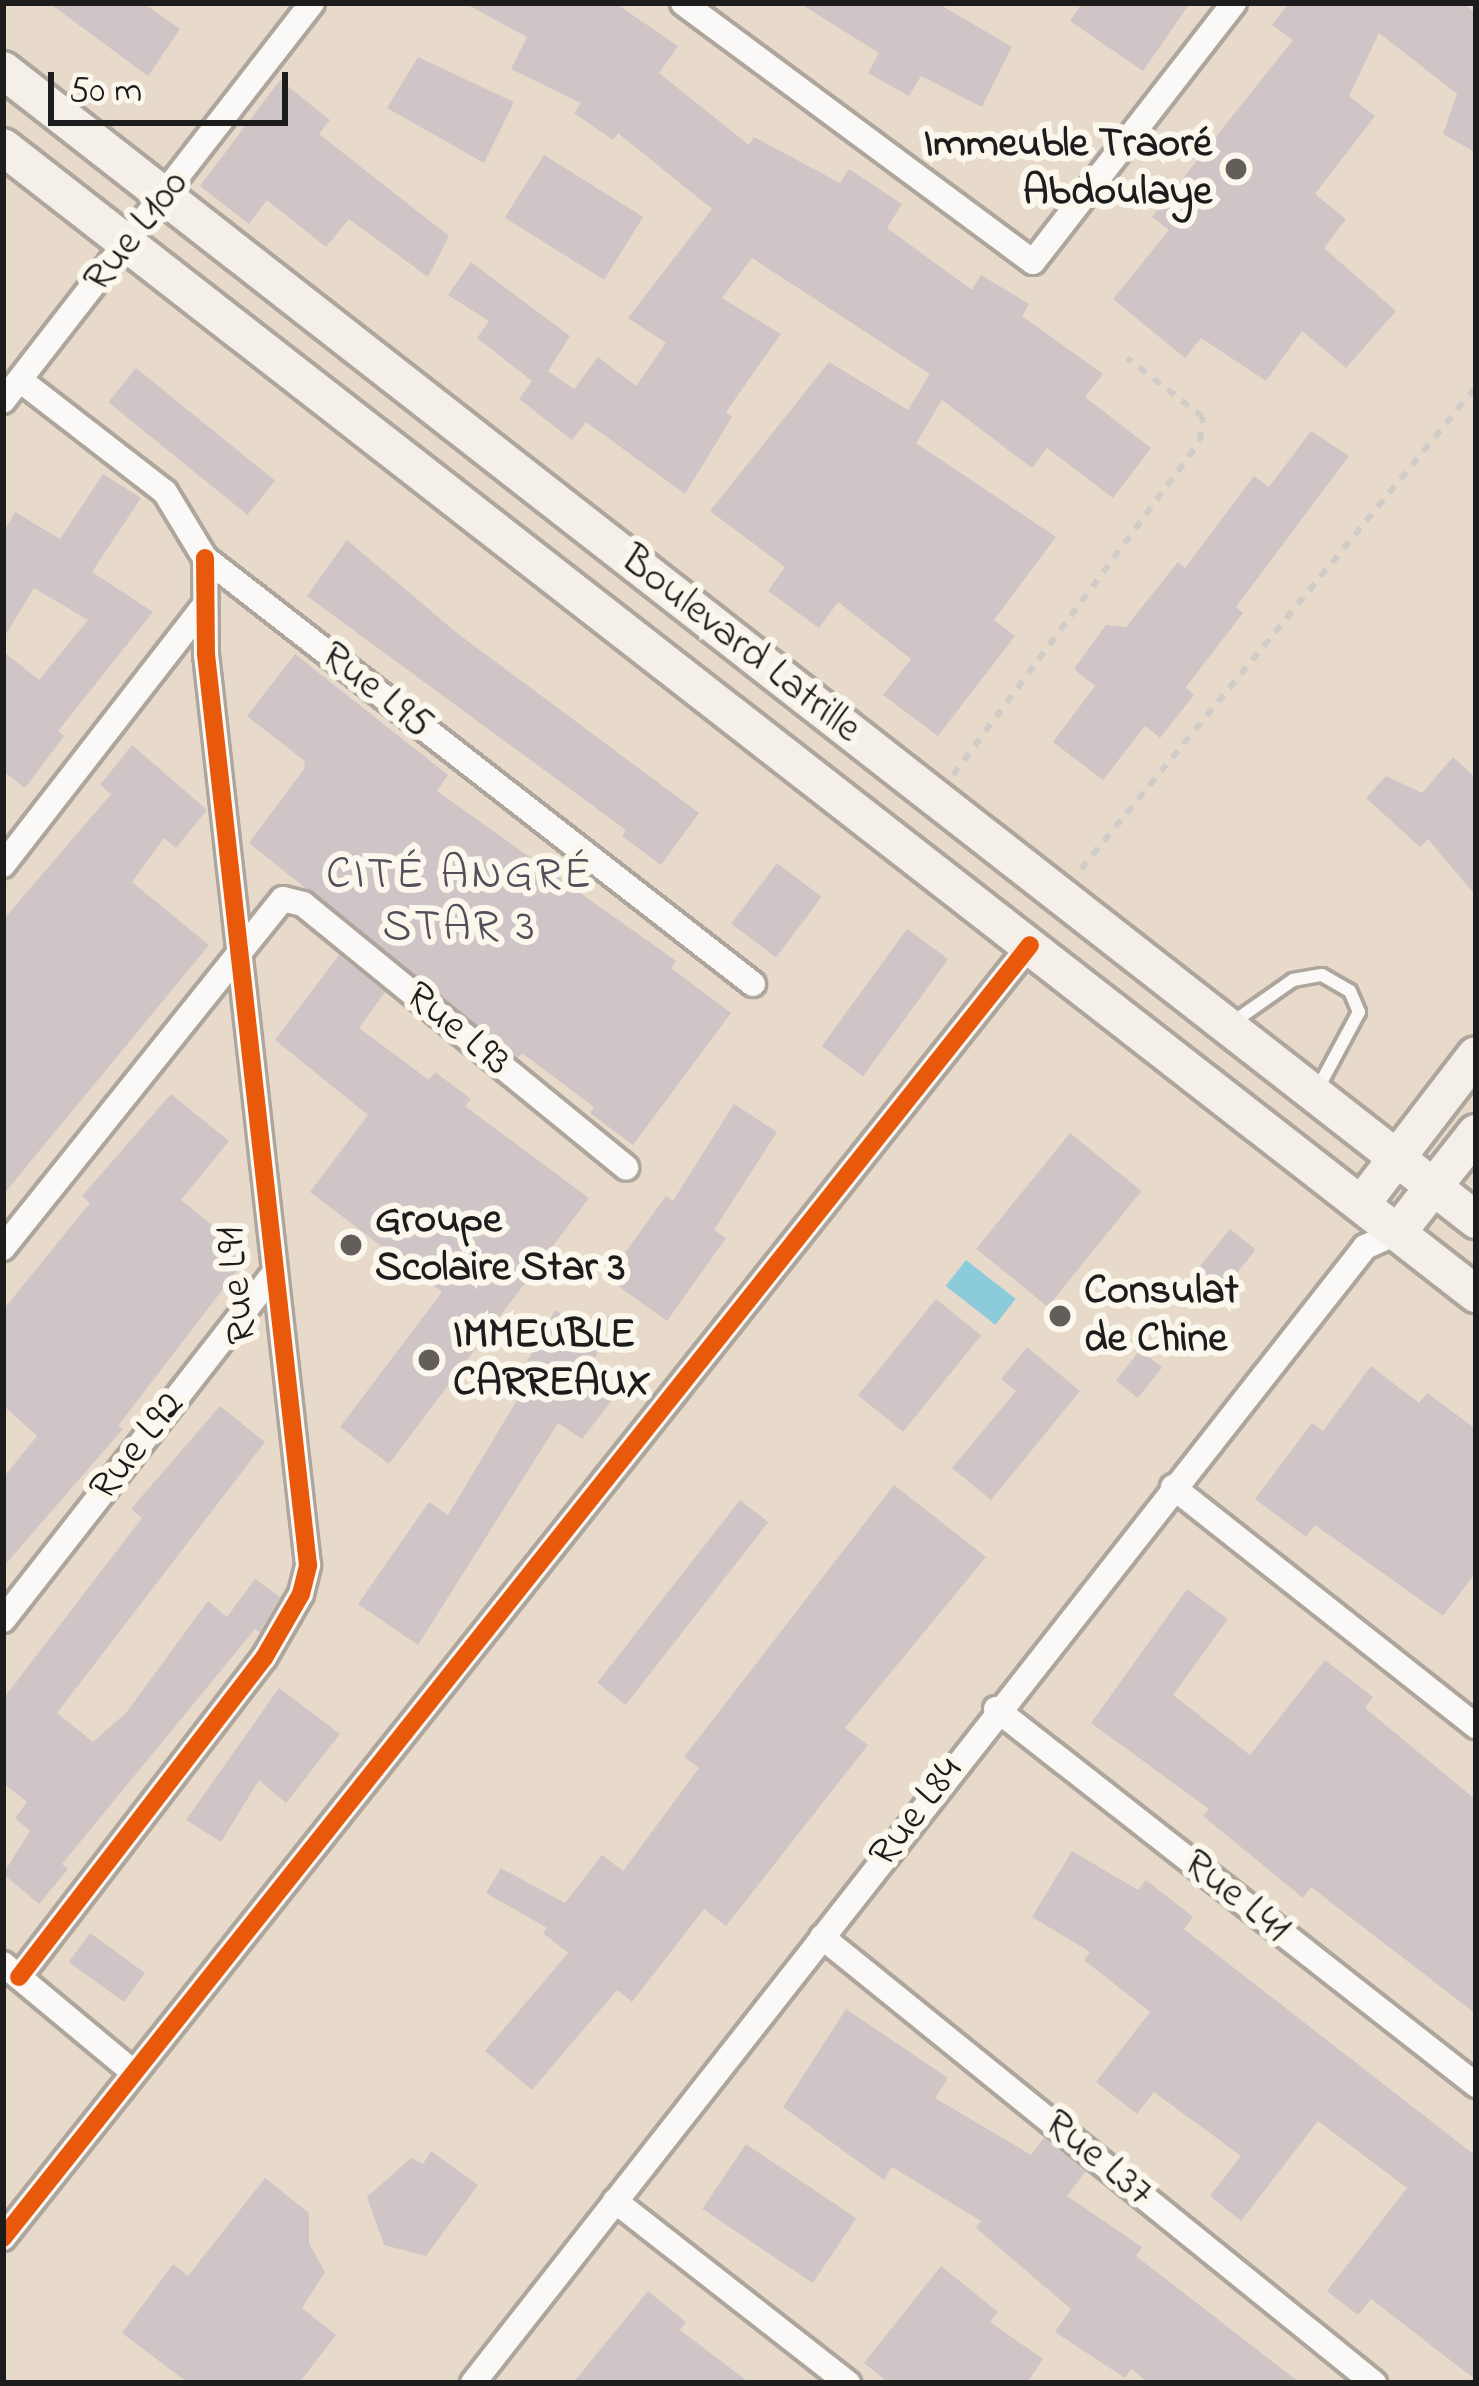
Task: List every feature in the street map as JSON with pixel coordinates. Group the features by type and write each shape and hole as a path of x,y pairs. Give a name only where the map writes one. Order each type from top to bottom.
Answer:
{"main road":[{"name":"Boulevard Latrille","path":"3,70 1476,1220"},
{"name":"Boulevard Latrille","path":"3,147 1363,1202 1382,1239 1476,1294"},
{"path":"1363,1202 1476,1055"},
{"name":"Rue L84","path":"1382,1239 1435,1187 1476,1133"}],"street":[{"name":"Rue L100","path":"3,401 166,197 312,3"},
{"path":"683,3 1033,262 1234,3"},
{"name":"Rue L95","path":"20,380 164,492 206,558 753,984"},
{"name":"Rue L91","path":"11,1970 59,1925 264,1658 301,1594 306,1537 237,951 205,605 206,558"},
{"path":"3,865 205,605"},
{"name":"Rue L93","path":"237,951 273,903 302,904 626,1167"},
{"path":"3,2238 1030,945"},
{"path":"3,1248 237,951"},
{"name":"Rue L84","path":"473,2383 1173,1487 1382,1239"},
{"name":"Rue L92","path":"3,1620 273,1274"},
{"path":"1173,1487 1476,1726"},
{"name":"Rue L41","path":"997,1709 1476,2085"},
{"name":"Rue L37","path":"822,1937 1374,2383"},
{"path":"11,1970 132,2071"},
{"path":"615,2201 848,2383"}],"lane":[{"path":"1229,1026 1293,980 1322,975 1350,991 1360,1012 1315,1094"}],"path":[{"path":"936,798 1200,441 1203,417 1127,358"},
{"path":"1060,895 1476,387"}],"water":[{"path":"966,1260 1016,1299 995,1325 946,1286"}],"building":[{"path":"49,3 143,3 180,29 148,76"},
{"path":"464,3 615,3 678,46 659,73 749,145 754,137 840,183 849,169 902,204 887,228 972,290 981,275 1029,304 1022,316 1103,374 1085,397 1151,448 1113,498 1047,448 1032,468 942,400 916,443 1056,537 994,620 1015,636 938,736 883,695 911,659 838,602 819,628 768,591 785,567 710,511 829,362 908,410 930,374 752,258 722,298 781,334 726,412 732,417 685,494 586,422 572,440 519,399 532,381 477,338 489,321 448,295 471,262 570,336 548,371 574,389 598,357 636,386 666,343 628,318 712,209 618,133 613,140 574,113 581,103 511,69 527,37"},
{"path":"799,3 937,3 1012,47 982,107 921,76 909,96 868,73 879,53"},
{"path":"1082,3 1190,3 1143,71 1070,21"},
{"path":"1289,3 1462,3 1476,13 1476,153 1443,134 1457,94 1379,33 1349,96 1375,116 1315,194 1346,219 1324,248 1396,311 1346,368 1302,331 1266,381 1201,338 1185,358 1113,299 1169,230 1152,217 1293,40 1272,25"},
{"path":"418,57 514,102 484,163 387,108"},
{"path":"280,80 330,120 319,134 449,236 428,277 349,219 326,247 267,200 249,224 200,186"},
{"path":"544,155 643,217 604,280 505,218"},
{"path":"136,368 275,481 247,515 108,402"},
{"path":"1311,431 1349,456 1236,607 1243,613 1186,687 1194,695 1160,738 1145,726 1103,780 1053,742 1095,686 1074,669 1106,625 1126,627 1178,562 1185,568 1254,476 1269,487"},
{"path":"103,474 141,498 92,572 153,612 58,731 64,736 25,788 3,771 3,651 39,680 88,620 34,588 3,639 3,533 15,512 60,539"},
{"path":"347,540 457,633 699,813 661,865 622,836 626,830 307,596"},
{"path":"295,654 448,775 437,791 676,961 671,968 731,1013 633,1145 590,1113 594,1107 522,1053 518,1058 249,843 304,769 305,761 247,716"},
{"path":"132,745 207,810 176,848 164,838 132,882 209,945 3,1195 3,920 111,794 100,785"},
{"path":"1453,757 1476,778 1476,896 1428,839 1420,847 1366,798 1386,776 1422,793"},
{"path":"777,863 822,897 776,957 731,924"},
{"path":"907,929 948,959 863,1076 822,1046"},
{"path":"339,955 385,992 359,1028 429,1080 435,1072 471,1099 465,1106 589,1198 389,1464 340,1427 442,1292 310,1192 368,1115 275,1040"},
{"path":"171,1094 229,1141 181,1200 249,1255 118,1426 123,1429 3,1567 3,1478 37,1436 3,1405 3,1310 90,1203 82,1196"},
{"path":"734,1104 777,1132 714,1230 726,1238 667,1321 607,1278 666,1196 673,1201"},
{"path":"1070,1133 1141,1191 1048,1307 976,1249"},
{"path":"1230,1229 1256,1250 1208,1308 1183,1287"},
{"path":"936,1299 981,1336 903,1432 858,1395"},
{"path":"555,1310 606,1338 589,1368 620,1390 582,1439 558,1423 418,1645 358,1604 429,1502 448,1515 522,1392 513,1387"},
{"path":"1027,1347 1080,1391 991,1500 952,1468 1016,1391 1001,1379"},
{"path":"1140,1350 1162,1367 1138,1398 1116,1381"},
{"path":"1371,1366 1419,1403 1427,1393 1476,1429 1476,1572 1443,1616 1315,1525 1306,1537 1255,1499 1312,1423 1323,1431"},
{"path":"220,1406 265,1442 57,1713 93,1742 126,1713 208,1601 227,1617 255,1579 280,1597 260,1632 255,1629 62,1864 68,1869 39,1904 3,1874 30,1831 15,1818 27,1802 3,1783 3,1699 142,1518 131,1509"},
{"path":"894,1485 986,1557 845,1728 868,1745 726,1926 704,1909 632,2002 617,1990 532,2090 485,2051 568,1953 543,1933 547,1928 486,1893 501,1868 565,1903 602,1855 623,1871 699,1768 684,1757"},
{"path":"740,1500 768,1522 626,1705 597,1683"},
{"path":"1187,1589 1228,1619 1173,1695 1250,1755 1325,1660 1373,1697 1365,1708 1476,1800 1476,2014 1311,1887 1303,1898 1203,1816 1209,1809 1091,1723"},
{"path":"279,1688 340,1734 286,1803 259,1780 221,1842 186,1820"},
{"path":"1072,1851 1138,1890 1146,1880 1193,1917 1184,1929 1476,2156 1476,2380 1371,2299 1358,2315 1327,2291 1407,2188 1318,2121 1241,2221 1210,2196 1241,2156 1154,2092 1137,2114 1096,2082 1150,2012 1084,1960 1090,1952 1032,1917"},
{"path":"90,1933 145,1973 124,2002 69,1962"},
{"path":"846,2009 948,2078 935,2098 1031,2155 1044,2138 1086,2171 1067,2196 1142,2247 1136,2256 1300,2383 1149,2383 1131,2369 1125,2378 1055,2332 1071,2309 976,2228 981,2221 892,2167 884,2180 783,2107"},
{"path":"746,2144 856,2218 813,2283 702,2209"},
{"path":"431,2151 478,2185 426,2256 384,2245 367,2197 411,2158 423,2164"},
{"path":"265,2178 309,2213 309,2243 325,2272 302,2308 336,2335 299,2383 188,2383 122,2333 173,2264 188,2276"},
{"path":"941,2266 998,2312 990,2322 1043,2359 1027,2383 889,2383 864,2363"},
{"path":"648,2291 686,2322 680,2330 750,2383 573,2383"}],"cycle path":[{"path":"19,1977 264,1658 301,1594 308,1565 206,654 205,558"},
{"path":"3,2238 1030,945"}],"place":[{"name":"Immeuble Traoré Abdoulaye","path":"1236,169"},
{"name":"Groupe Scolaire Star 3","path":"351,1245"},
{"name":"Consulat de Chine","path":"1060,1316"},
{"name":"IMMEUBLE CARREAUX","path":"429,1360"}],"district":[{"name":"CITÉ ANGRÉ STAR 3","path":"460,903"}]}
